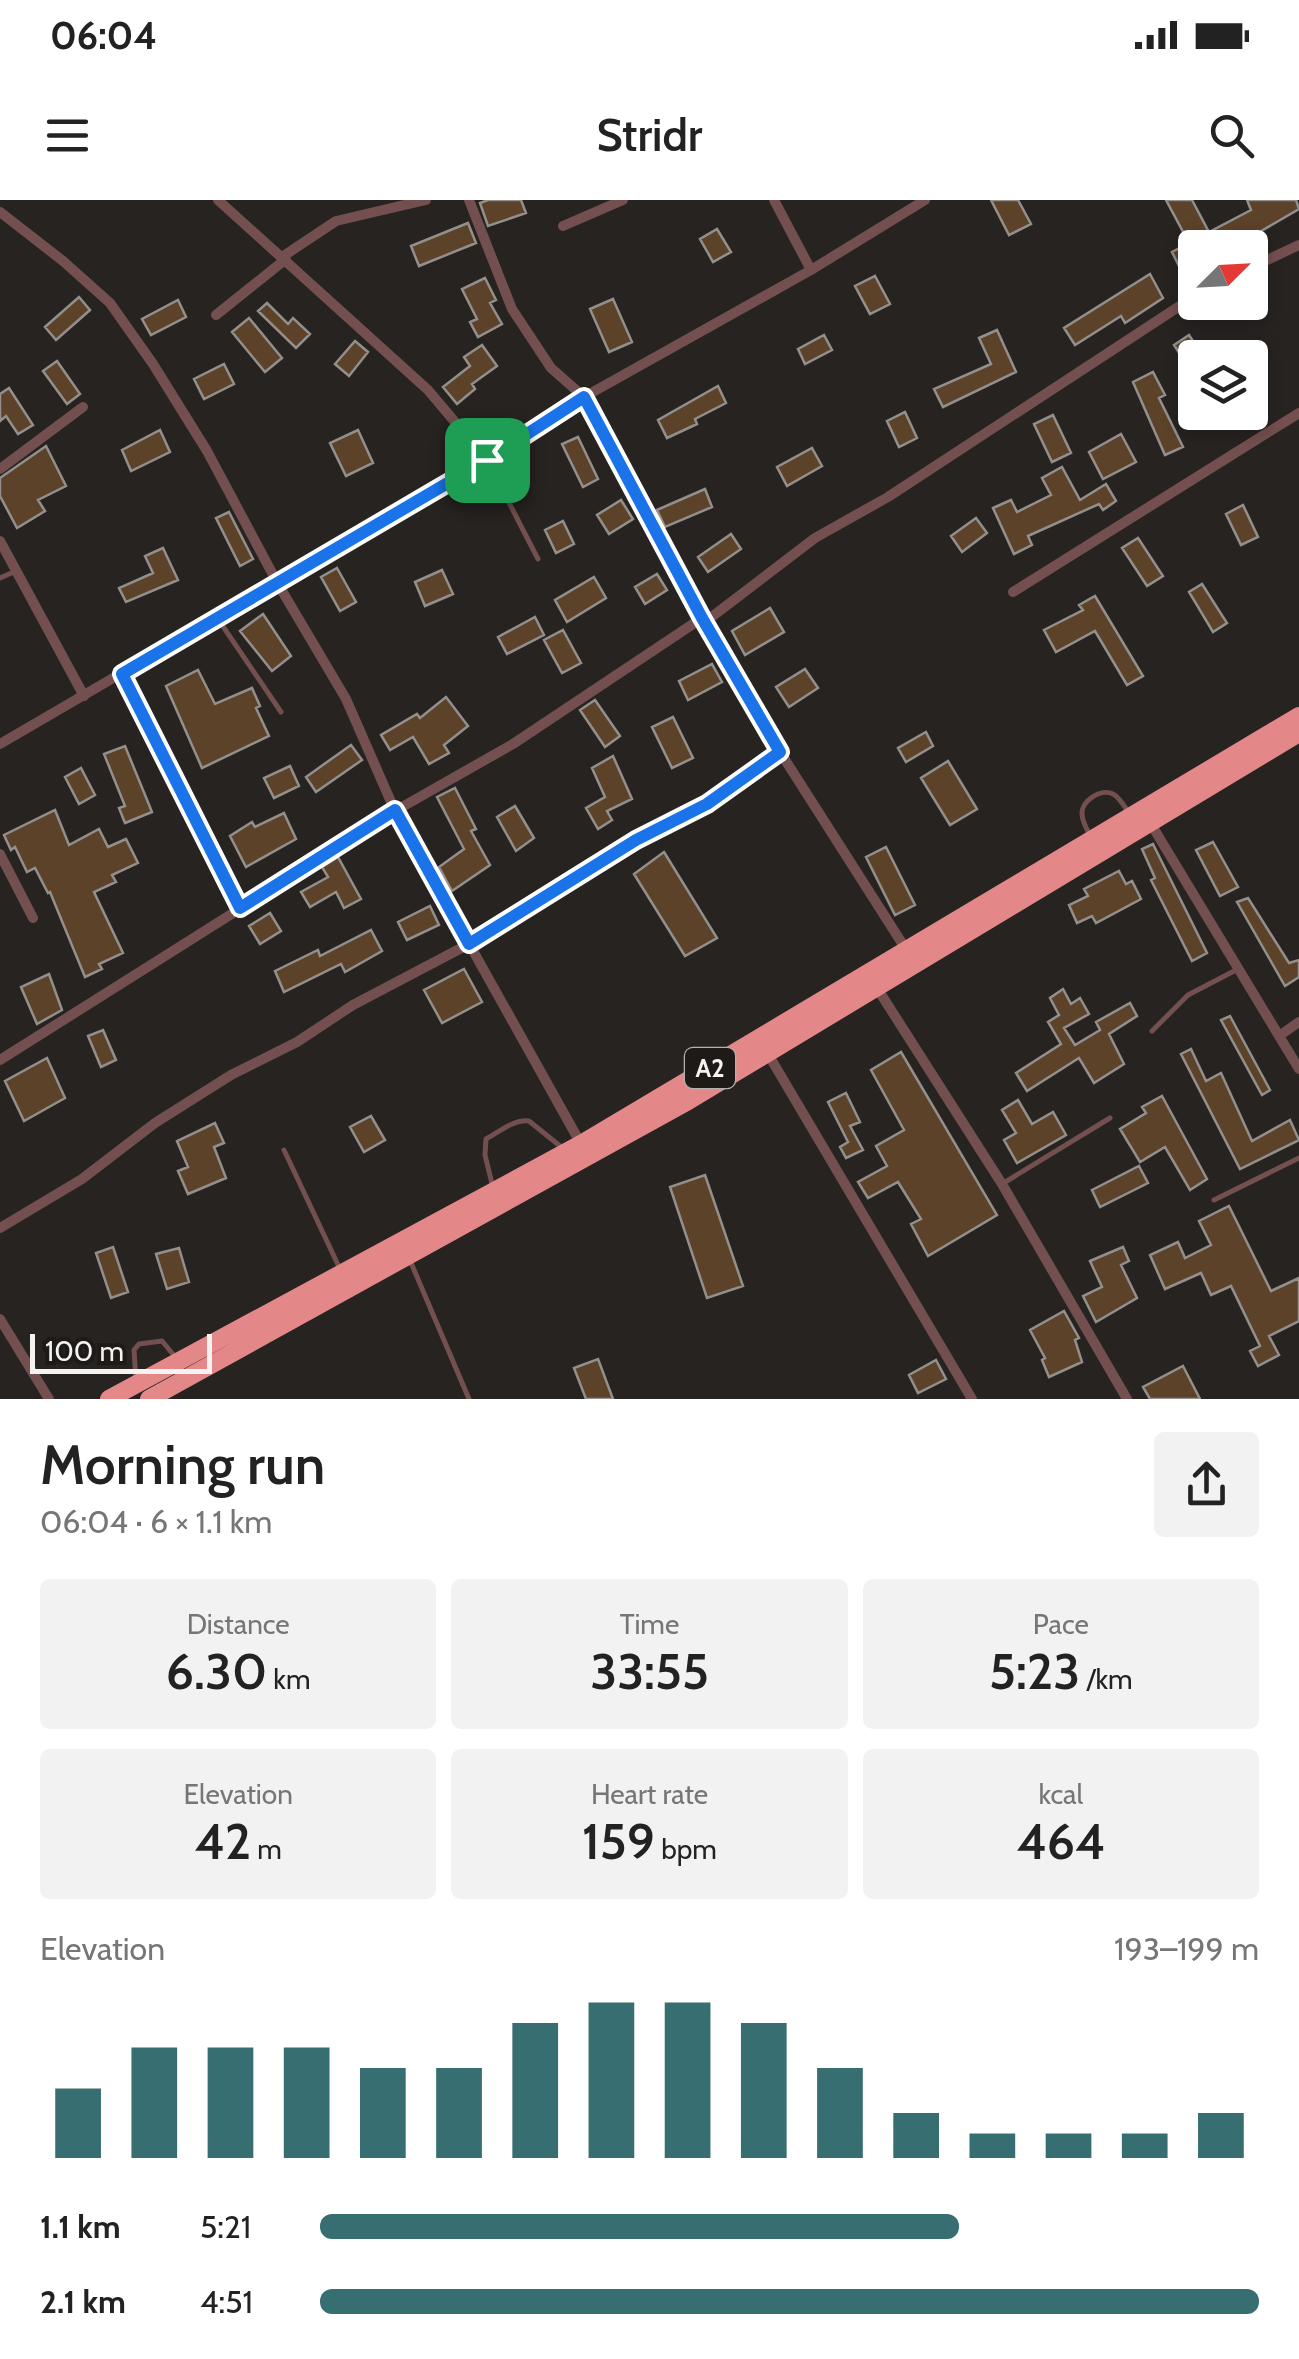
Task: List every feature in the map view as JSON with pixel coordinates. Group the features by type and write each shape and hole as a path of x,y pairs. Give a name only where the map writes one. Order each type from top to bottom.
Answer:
{"highway":[{"name":"A2","path":"109,1399 143,1392 175,1392 407,1255 768,1054 877,988 911,956 1092,838 1299,716"},
{"name":"A2","path":"143,1392 178,1361 574,1148 1151,824 1298,736"}],"street":[{"path":"218,200 428,390 487,460"},
{"path":"216,315 336,221 426,200"},
{"path":"469,200 512,309 551,368 584,397 703,620 780,752 911,956"},
{"path":"563,226 624,200"},
{"path":"774,200 811,270"},
{"path":"0,744 487,460 584,397 811,270 925,200"},
{"path":"0,212 110,303 207,451 278,584 346,698 395,810 574,1148"},
{"path":"1268,260 1299,245"},
{"path":"0,1060 395,810 513,744 703,620 815,538 888,497 1178,307"},
{"path":"0,469 83,407"},
{"path":"1012,592 1299,413"},
{"path":"0,542 84,696"},
{"path":"122,674 240,908"},
{"path":"0,1228 82,1178 155,1123 230,1075 297,1042 353,1006 469,944 636,840 707,804 780,752"},
{"path":"1151,824 1299,1069"},
{"path":"0,854 34,918"},
{"path":"877,988 1002,1184 1127,1399"},
{"path":"1279,1036 1299,1022"},
{"path":"768,1054 972,1399"},
{"path":"0,1319 48,1399"}],"lane":[{"path":"487,460 538,559"},
{"path":"0,578 16,571"},
{"path":"218,619 281,712"},
{"path":"1092,838 1081,817 1083,805 1094,796 1114,794 1131,815"},
{"path":"1152,1031 1188,995 1238,969"},
{"path":"1002,1184 1110,1118"},
{"path":"494,1190 485,1155 486,1139 505,1128 529,1121 574,1148"},
{"path":"284,1150 342,1272"},
{"path":"1214,1200 1299,1158"},
{"path":"407,1255 469,1399"},
{"path":"143,1392 134,1350 139,1344 162,1341 178,1361"}],"building":[{"path":"521,200 526,213 488,226 480,203"},
{"path":"991,200 1018,200 1031,224 1009,235"},
{"path":"1166,200 1192,200 1208,230 1182,230"},
{"path":"1247,200 1296,200 1299,209 1263,230 1213,230 1251,210"},
{"path":"468,223 476,243 419,266 411,246"},
{"path":"717,229 731,252 713,262 700,239"},
{"path":"1150,274 1163,298 1125,323 1121,316 1075,345 1064,328"},
{"path":"875,276 890,304 870,314 855,286"},
{"path":"485,278 496,300 490,303 502,324 478,337 470,322 477,319 462,289"},
{"path":"79,297 90,310 56,340 45,327"},
{"path":"613,299 632,342 609,352 590,309"},
{"path":"178,300 186,317 151,335 142,319"},
{"path":"267,303 288,324 293,318 310,334 296,348 258,311"},
{"path":"249,318 282,358 265,372 232,332"},
{"path":"997,330 1016,372 943,407 934,389 991,364 979,338"},
{"path":"824,335 832,350 805,364 798,349"},
{"path":"355,341 368,352 349,376 335,364"},
{"path":"482,345 497,366 472,384 475,389 457,404 443,387 470,366 464,357"},
{"path":"57,361 80,394 67,404 43,371"},
{"path":"224,364 234,384 204,399 194,379"},
{"path":"1153,372 1165,395 1159,398 1183,447 1165,455 1133,382"},
{"path":"718,386 726,403 695,419 697,424 667,438 658,420"},
{"path":"9,388 33,425 18,434 6,416 0,421 0,394"},
{"path":"905,412 917,438 899,447 887,421"},
{"path":"1053,415 1071,453 1052,462 1034,424"},
{"path":"160,430 170,452 131,471 122,450"},
{"path":"358,430 373,463 346,476 330,443"},
{"path":"1121,434 1136,462 1103,479 1089,452"},
{"path":"578,437 598,479 583,487 562,444"},
{"path":"46,446 66,486 38,500 45,511 17,528 0,496 0,478"},
{"path":"812,448 822,466 787,486 777,467"},
{"path":"1062,467 1080,500 1106,484 1116,501 1103,510 1099,504 1028,536 1032,545 1014,554 993,508 1011,500 1017,512 1051,495 1042,478"},
{"path":"705,489 712,507 665,527 657,510"},
{"path":"621,500 633,519 609,534 597,515"},
{"path":"1243,505 1258,537 1241,545 1226,514"},
{"path":"229,512 253,559 240,566 216,518"},
{"path":"976,518 987,533 962,552 951,536"},
{"path":"563,521 574,544 556,553 545,530"},
{"path":"731,534 741,549 708,572 698,557"},
{"path":"1138,538 1163,576 1147,586 1122,548"},
{"path":"163,548 178,580 126,602 119,588 153,573 145,556"},
{"path":"337,568 356,602 340,611 321,577"},
{"path":"442,570 453,594 425,606 415,582"},
{"path":"657,574 667,590 645,604 635,587"},
{"path":"594,577 606,598 567,622 555,600"},
{"path":"1202,584 1227,623 1213,632 1189,592"},
{"path":"1095,596 1143,676 1127,685 1095,631 1056,652 1044,630 1083,610 1079,605"},
{"path":"770,608 784,632 745,655 732,631"},
{"path":"263,614 291,656 272,671 240,631"},
{"path":"535,617 544,635 507,654 498,637"},
{"path":"563,630 581,663 562,673 544,640"},
{"path":"712,664 722,682 688,700 679,681"},
{"path":"805,669 818,688 789,707 776,687"},
{"path":"198,670 215,704 252,688 269,736 202,768 166,686"},
{"path":"446,697 468,726 444,745 449,753 429,764 413,737 390,750 381,735 417,714 420,718"},
{"path":"595,700 620,736 605,747 580,710"},
{"path":"673,717 693,758 672,768 652,727"},
{"path":"926,732 933,746 906,762 898,748"},
{"path":"351,745 362,760 316,792 306,777"},
{"path":"125,746 152,812 125,823 119,808 125,806 104,754"},
{"path":"613,756 632,799 607,811 612,820 598,829 586,808 605,797 592,768"},
{"path":"948,761 977,809 950,825 921,778"},
{"path":"290,766 299,786 274,798 264,778"},
{"path":"81,768 95,795 79,804 65,777"},
{"path":"455,788 476,829 471,831 490,865 452,891 439,867 464,849 437,797"},
{"path":"515,806 534,838 516,851 497,817"},
{"path":"55,810 69,845 99,829 108,847 126,839 138,863 112,875 116,882 94,892 123,953 99,964 102,969 85,977 50,892 35,868 27,872 15,847 11,850 4,835"},
{"path":"284,813 296,839 246,867 230,836 252,822 255,827"},
{"path":"1213,842 1238,887 1220,896 1196,850"},
{"path":"1153,844 1207,953 1192,961 1151,880 1155,878 1142,849"},
{"path":"886,847 915,905 895,915 866,857"},
{"path":"664,852 717,938 685,956 634,874"},
{"path":"338,857 361,899 344,908 336,892 310,907 301,892 328,877 322,867"},
{"path":"1119,871 1126,884 1132,881 1141,899 1096,923 1092,916 1077,923 1069,905 1088,896 1084,889"},
{"path":"1248,898 1289,963 1299,960 1299,977 1285,986 1237,902"},
{"path":"430,906 439,925 407,940 398,922"},
{"path":"270,913 281,931 260,944 249,926"},
{"path":"371,930 382,951 345,972 341,964 284,992 275,971 318,950 320,956"},
{"path":"464,969 482,1002 442,1023 424,990"},
{"path":"49,974 62,1010 37,1024 21,987"},
{"path":"1063,989 1071,1004 1080,998 1089,1014 1064,1028 1075,1045 1100,1030 1096,1022 1130,1003 1137,1016 1109,1034 1124,1064 1094,1083 1079,1058 1027,1091 1016,1073 1061,1044 1048,1022 1059,1015 1050,998"},
{"path":"1230,1016 1270,1090 1262,1095 1221,1020"},
{"path":"103,1030 116,1060 101,1067 88,1036"},
{"path":"1191,1049 1206,1081 1221,1073 1252,1141 1290,1120 1299,1140 1240,1169 1181,1054"},
{"path":"901,1052 997,1215 928,1256 911,1224 921,1219 898,1182 868,1198 858,1182 887,1166 876,1146 904,1130 871,1070"},
{"path":"47,1058 65,1098 24,1121 5,1081"},
{"path":"846,1093 860,1122 850,1126 863,1150 846,1158 840,1147 848,1142 828,1102"},
{"path":"1162,1096 1207,1179 1190,1190 1165,1147 1140,1162 1120,1129 1146,1113 1142,1107"},
{"path":"1018,1100 1032,1124 1053,1112 1066,1135 1017,1163 1004,1140 1016,1133 1002,1110"},
{"path":"371,1116 385,1140 364,1152 350,1127"},
{"path":"215,1123 224,1143 214,1147 226,1178 188,1194 178,1171 188,1167 177,1141"},
{"path":"1139,1166 1148,1183 1100,1207 1092,1190"},
{"path":"705,1175 743,1286 707,1298 670,1187"},
{"path":"1229,1206 1271,1291 1299,1278 1299,1321 1269,1336 1279,1355 1258,1366 1250,1351 1260,1346 1231,1286 1211,1295 1201,1273 1165,1289 1150,1255 1178,1242 1185,1258 1211,1245 1199,1221"},
{"path":"113,1247 128,1292 111,1298 96,1253"},
{"path":"1123,1247 1129,1261 1121,1265 1137,1298 1096,1322 1083,1296 1102,1287 1090,1261"},
{"path":"179,1248 189,1282 167,1289 156,1254"},
{"path":"1064,1311 1079,1338 1075,1340 1082,1362 1049,1377 1042,1360 1045,1358 1030,1330"},
{"path":"598,1359 613,1399 586,1399 574,1368"},
{"path":"936,1360 946,1379 918,1393 909,1375"},
{"path":"1183,1366 1200,1399 1150,1399 1143,1387"}],"route":[{"path":"584,397 702,618 780,752 707,804 636,840 469,944 395,810 240,908 122,674 487,460 584,397"}]}
